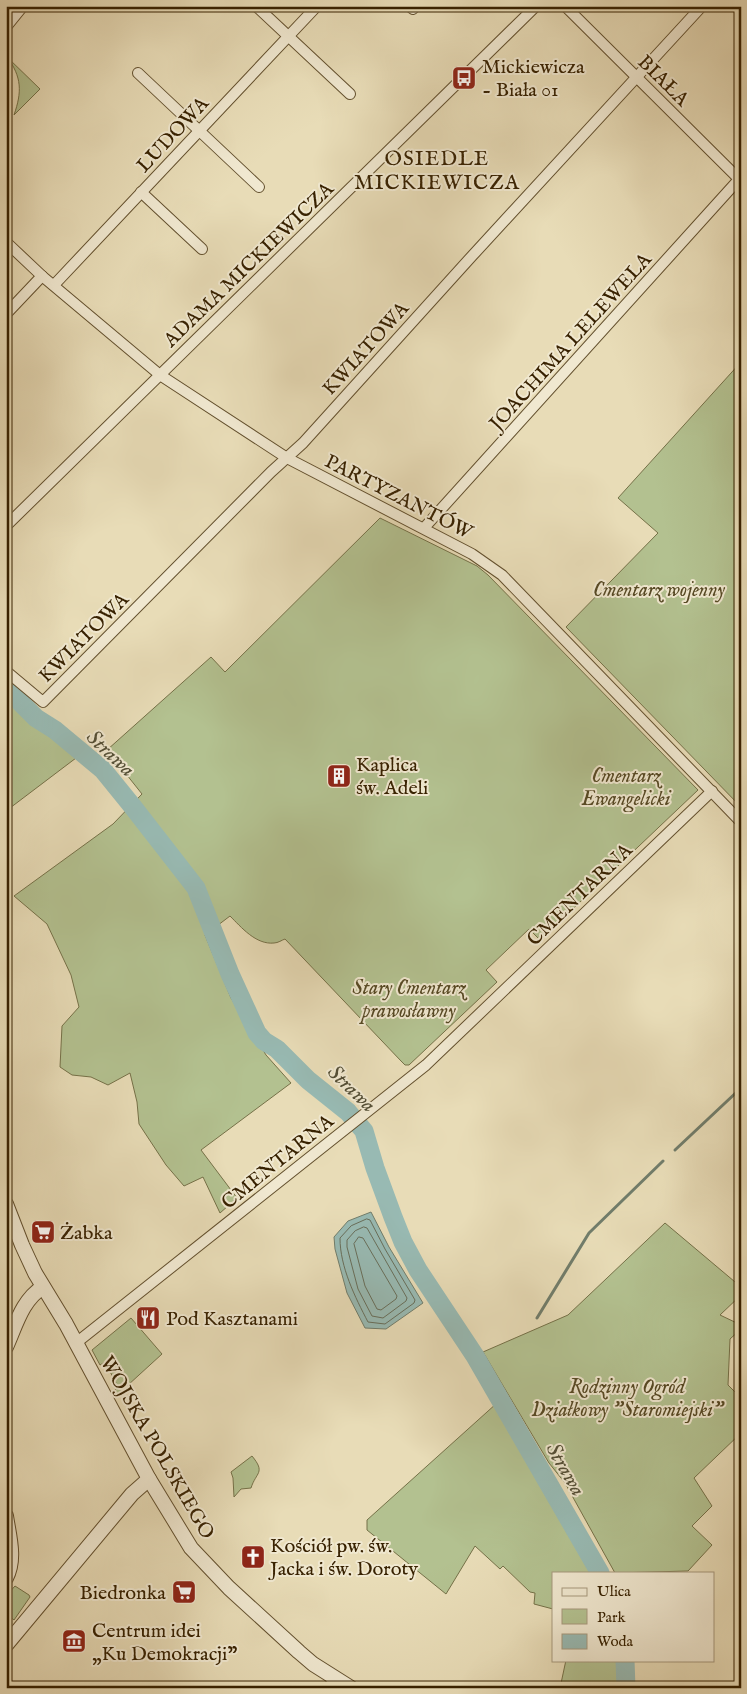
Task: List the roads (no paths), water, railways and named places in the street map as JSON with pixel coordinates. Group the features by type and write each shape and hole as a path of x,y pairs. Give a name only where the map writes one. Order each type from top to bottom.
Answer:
{"street":[{"path":"6,27 23,6"},
{"path":"256,6 350,94"},
{"name":"LUDOWA","path":"54,286 317,6"},
{"name":"ADAMA MICKIEWICZA","path":"6,526 536,6"},
{"name":"BIAŁA","path":"565,6 740,178"},
{"name":"KWIATOWA","path":"6,672 42,702 270,472 303,444 459,270 702,6"},
{"path":"138,73 259,187"},
{"name":"JOACHIMA LELEWELA","path":"424,528 740,178"},
{"path":"141,192 202,249"},
{"name":"PARTYZANTÓW","path":"6,242 42,276 160,375 287,458 424,528 489,565 509,581 741,822"},
{"path":"6,314 42,276"},
{"name":"CMENTARNA","path":"76,1343 446,1047 712,791"},
{"name":"WOJSKA POLSKIEGO","path":"6,1204 22,1245 43,1287 76,1343 149,1479 191,1548 206,1566 331,1682 351,1688"},
{"path":"6,1347 26,1303 32,1295 43,1287"},
{"path":"6,1645 25,1625 49,1592 136,1488 149,1479"},
{"path":"6,1516 11,1545 9,1573"}],"water":[{"path":"371,1212 389,1247 423,1303 386,1329 365,1328 347,1293 335,1249 334,1237 348,1221"}],"waterway":[{"name":"Strawa","path":"6,687 18,697 21,703 36,718 55,730 103,770 133,807 196,888 230,974 257,1033 264,1041 277,1049 308,1080 348,1112 364,1131 375,1168 403,1242 418,1270 475,1356 599,1572"},
{"path":"675,1150 741,1088"},
{"path":"537,1318 589,1233 663,1161"},
{"name":"Strawa","path":"625,1662 626,1688"}],"place":[{"name":"Mickiewicza - Biała 01","path":"464,78"},
{"name":"Kaplica św. Adeli","path":"339,776"},
{"name":"Żabka","path":"43,1232"},
{"name":"Pod Kasztanami","path":"148,1318"},
{"name":"Kościół pw. św. Jacka i św. Doroty","path":"253,1557"},
{"name":"Biedronka","path":"184,1592"},
{"name":"Centrum idei „Ku Demokracji”","path":"74,1641"}],"district":[{"name":"OSIEDLE MICKIEWICZA","path":"437,170"}],"park label":[{"name":"Cmentarz wojenny","path":"659,589"},
{"name":"Cmentarz Ewangelicki","path":"626,786"},
{"name":"Stary Cmentarz prawosławny","path":"409,998"},
{"name":"Rodzinny Ogród Działkowy \"Staromiejski\"","path":"627,1398"}]}
